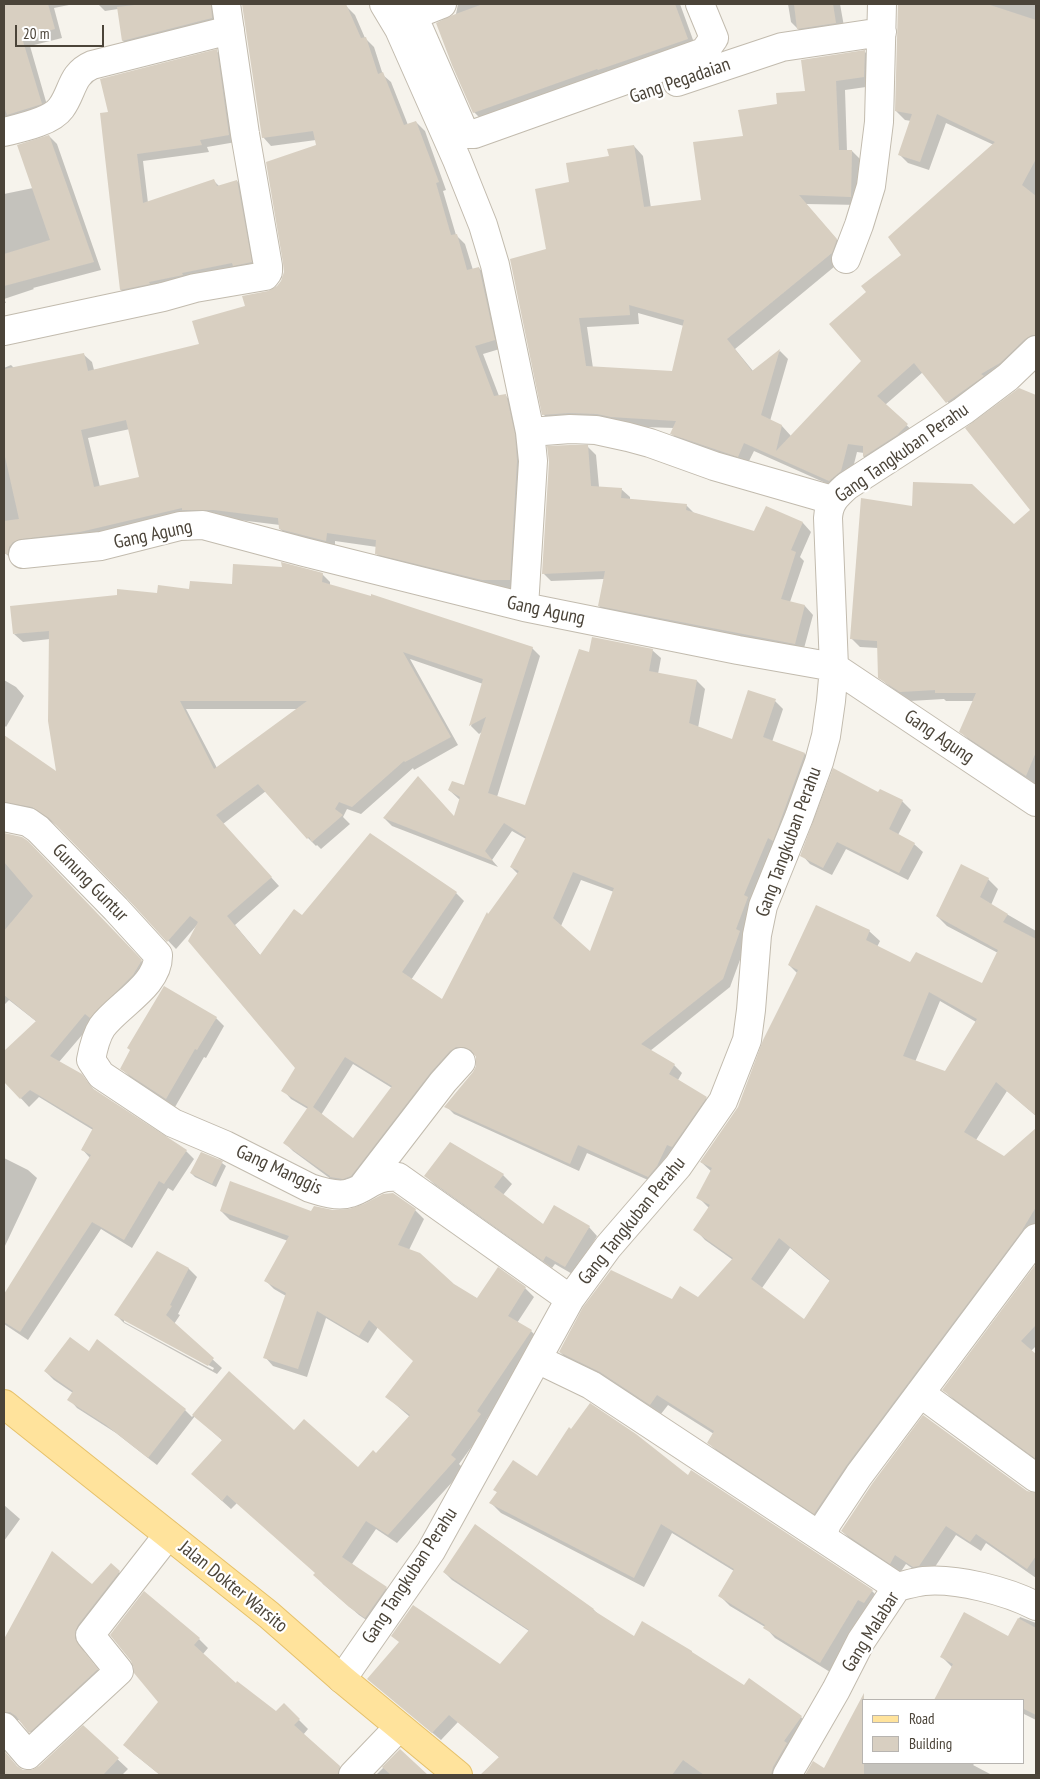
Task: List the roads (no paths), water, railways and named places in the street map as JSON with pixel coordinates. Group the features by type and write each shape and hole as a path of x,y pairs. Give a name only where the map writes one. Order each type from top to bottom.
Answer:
{"main road":[{"name":"Jalan Dokter Warsito","path":"4,1404 269,1615 342,1679 458,1775"}],"street":[{"path":"384,4 399,29 457,160 483,225 495,265 530,432 533,461 524,607"},
{"path":"442,4 411,10 465,134 474,134 704,52 714,38 700,4"},
{"path":"846,259 871,186 878,122 882,4"},
{"path":"4,132 52,117 61,109 83,69 228,17 245,134 268,266 268,272 265,276 195,288 163,297 4,331"},
{"name":"Gang Pegadaian","path":"457,160 724,65 782,48 882,32"},
{"name":"Gang Tangkuban Perahu","path":"342,1679 431,1551 570,1298 608,1247 678,1166 723,1101 747,1040 752,1010 757,935 763,906 799,817 819,762 826,736 832,701 834,667 831,620 832,577 828,518 832,500 847,486 963,411 1008,377 1036,350"},
{"path":"530,432 570,429 596,430 620,435 650,443 714,466 832,500"},
{"name":"Gang Agung","path":"23,554 101,546 180,526 203,525 524,607 834,667 1036,802"},
{"name":"Gunung Guntur","path":"4,817 28,822 38,829 116,908 158,955 158,967"},
{"name":"Gang Manggis","path":"158,967 152,977 102,1027 94,1045 91,1060 101,1075 173,1123 225,1145 310,1188 323,1192 349,1194 386,1176 398,1177 570,1298"},
{"path":"363,1186 443,1082 461,1062"},
{"path":"822,1536 827,1523 859,1475 1034,1246"},
{"path":"537,1359 591,1385 897,1587"},
{"path":"920,1393 1036,1478"},
{"path":"4,1727 28,1755 119,1671 90,1635 168,1535"},
{"name":"Gang Malabar","path":"787,1775 836,1690 861,1641 897,1587 924,1581 957,1582 1019,1597 1036,1606"},
{"path":"353,1775 399,1727"}]}
